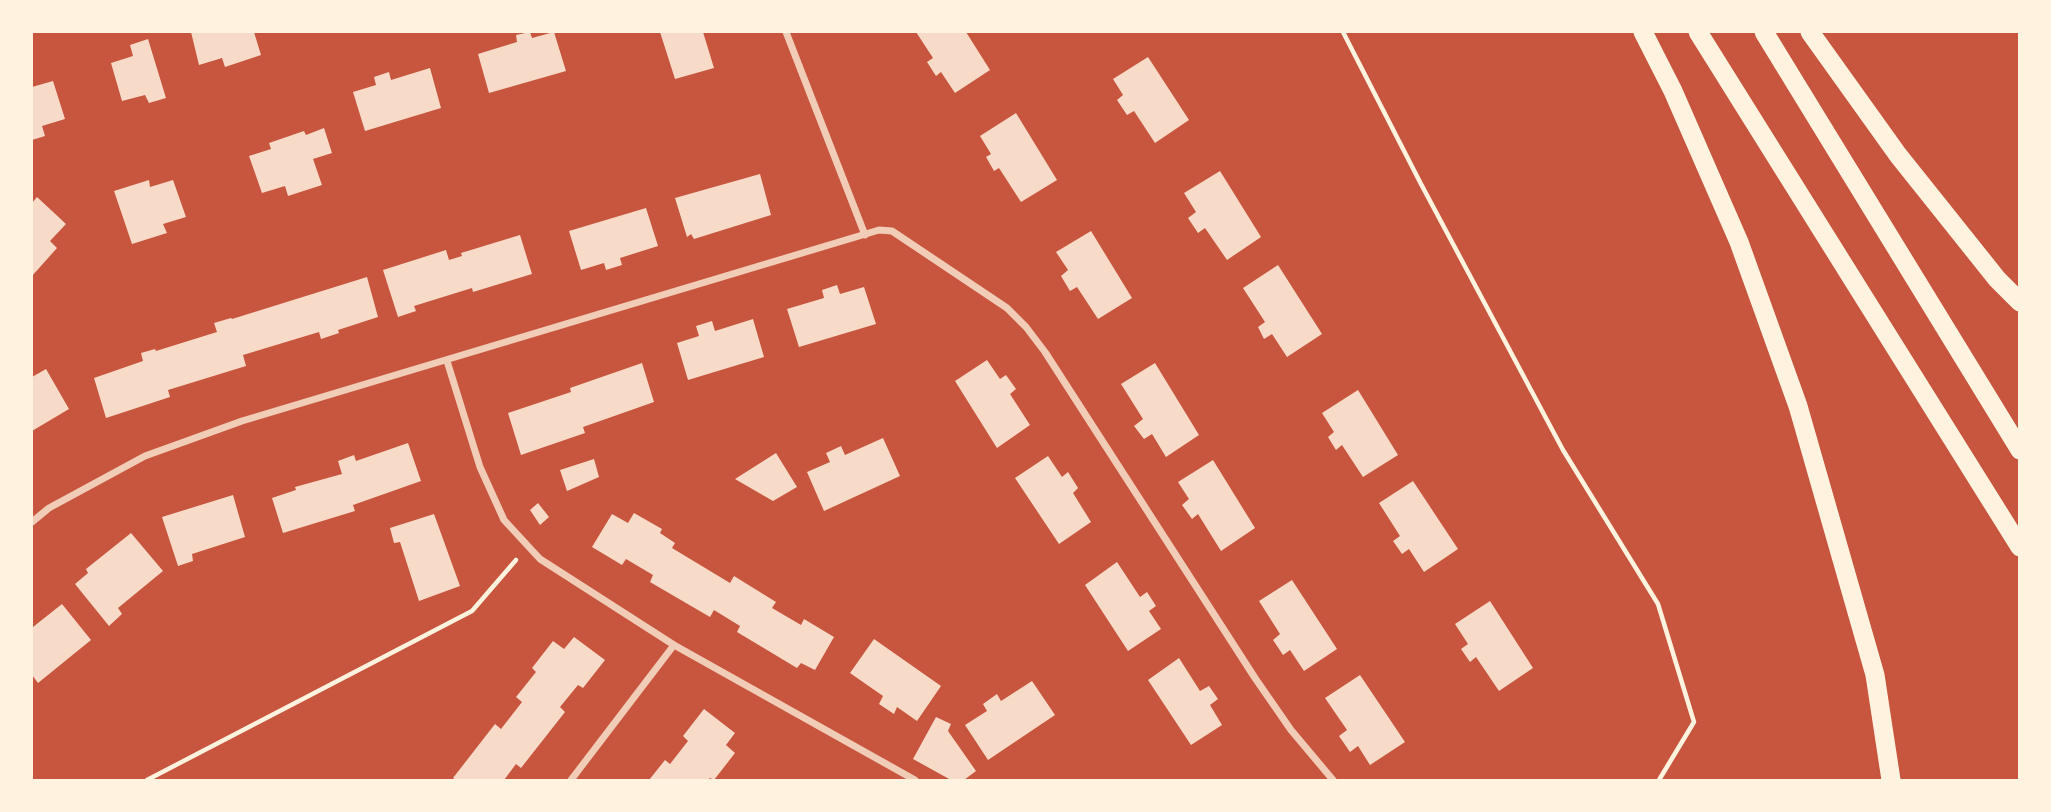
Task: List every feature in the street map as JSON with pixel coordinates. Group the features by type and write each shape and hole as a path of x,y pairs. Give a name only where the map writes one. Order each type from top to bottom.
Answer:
{"highway":[{"path":"1643,32 1673,91 1739,242 1798,406 1875,674 1891,780"},
{"path":"1698,32 2020,547"},
{"path":"1764,32 2020,450"},
{"path":"1810,32 1898,155 1997,279 2020,302"}],"street":[{"path":"786,32 865,235"},
{"path":"32,522 48,508 145,456 242,421 880,230 888,231 897,233 988,294 1026,327 1052,363 1255,678 1291,730 1333,780"},
{"path":"447,361 480,467 504,520 540,559 674,645 915,780"},
{"path":"571,780 674,645"}],"path":[{"path":"1343,32 1563,450 1658,604 1693,722 1659,780"},
{"path":"147,780 472,611 528,546"}],"building":[{"path":"191,32 254,32 261,55 225,67 222,58 199,65"},
{"path":"530,32 532,38 554,32 566,71 489,93 478,54 517,42 516,35"},
{"path":"660,32 703,32 714,68 675,79"},
{"path":"916,32 966,32 990,70 955,93 941,72 936,76 927,62 933,58"},
{"path":"148,39 166,98 149,103 145,95 122,101 111,63 133,56 130,45"},
{"path":"1148,57 1189,120 1155,143 1134,111 1127,115 1117,100 1123,95 1113,79"},
{"path":"430,68 441,108 365,131 353,92 376,85 374,77 389,72 391,80"},
{"path":"53,81 65,119 42,126 45,136 32,140 32,87"},
{"path":"1016,113 1057,180 1021,202 999,168 994,171 986,157 991,154 980,136"},
{"path":"324,128 332,153 313,159 322,185 288,196 285,186 262,193 249,156 271,149 269,143 304,131 306,135"},
{"path":"1220,171 1261,237 1227,260 1205,228 1198,233 1188,218 1196,212 1184,193"},
{"path":"760,174 771,215 694,239 691,234 687,237 675,198"},
{"path":"149,180 150,187 173,180 186,217 163,224 167,233 132,244 114,191"},
{"path":"37,197 66,224 50,241 57,248 32,276 32,203"},
{"path":"646,208 658,246 620,258 622,265 606,270 604,263 581,270 569,231"},
{"path":"1091,231 1132,298 1098,319 1077,287 1070,291 1061,276 1068,270 1056,252"},
{"path":"520,235 532,274 473,292 472,288 414,306 416,311 398,317 383,270 446,250 449,260 462,256 461,253"},
{"path":"1278,265 1322,334 1287,357 1272,334 1264,339 1258,327 1265,322 1243,288"},
{"path":"367,277 378,317 338,330 339,333 321,339 319,332 243,355 246,366 168,390 170,397 106,418 94,378 143,361 141,353 217,332 214,323"},
{"path":"837,285 840,294 864,287 876,324 799,347 787,309 824,298 822,290"},
{"path":"753,319 764,357 688,380 677,343 699,336 696,326 712,321 715,331"},
{"path":"987,360 1000,379 1006,375 1016,389 1010,394 1030,425 997,448 955,381"},
{"path":"642,363 654,402 583,427 585,433 521,455 508,413 571,392 570,388"},
{"path":"1155,363 1199,435 1166,457 1152,434 1144,439 1134,426 1143,419 1121,384"},
{"path":"46,369 69,409 32,431 32,377"},
{"path":"1358,390 1398,455 1363,477 1342,445 1336,450 1328,437 1334,432 1322,413"},
{"path":"883,438 900,476 824,511 807,472 830,462 826,453 841,446 845,455"},
{"path":"408,443 421,481 353,505 355,511 283,533 272,498 296,490 295,487 342,474 338,461 354,455 356,461"},
{"path":"776,453 797,487 773,501 735,479"},
{"path":"1048,456 1062,477 1068,472 1078,488 1073,493 1091,522 1059,544 1015,478"},
{"path":"594,459 599,477 567,491 560,470"},
{"path":"1213,460 1255,528 1221,551 1198,514 1192,519 1182,505 1189,499 1178,482"},
{"path":"1413,481 1458,549 1424,572 1409,549 1402,554 1393,541 1400,536 1379,503"},
{"path":"233,495 245,537 192,554 193,561 178,566 162,517"},
{"path":"538,503 549,517 540,525 530,510"},
{"path":"634,513 662,529 660,533 675,543 672,548 730,583 734,576 776,602 772,608 801,625 804,619 834,637 815,670 801,663 797,668 737,632 740,626 714,610 710,617 650,582 653,575 626,559 622,565 592,547 612,514 628,523"},
{"path":"434,514 460,586 419,601 400,542 394,543 390,528"},
{"path":"131,533 163,571 118,608 122,614 109,626 75,584 88,573 86,569"},
{"path":"1117,562 1140,597 1147,592 1156,606 1149,611 1161,629 1128,651 1085,585"},
{"path":"1292,580 1337,649 1304,671 1290,650 1283,655 1273,640 1280,634 1259,601"},
{"path":"1490,601 1533,668 1499,691 1476,657 1470,662 1461,649 1468,644 1455,624"},
{"path":"62,604 91,640 38,683 32,675 32,625 33,627"},
{"path":"574,637 605,660 583,688 578,685 560,707 565,712 521,768 516,764 504,780 453,778 495,724 501,729 522,702 516,697 536,672 532,668 553,641 564,649"},
{"path":"874,639 941,686 917,721 897,707 894,714 879,704 883,696 850,673"},
{"path":"1179,658 1200,691 1209,686 1218,699 1210,705 1222,725 1191,745 1148,680"},
{"path":"1360,675 1405,742 1370,765 1358,746 1350,752 1339,736 1347,730 1325,698"},
{"path":"1032,681 1055,715 988,760 965,725 987,711 983,704 997,694 1001,701"},
{"path":"704,709 735,733 726,745 735,753 714,780 649,780 665,760 670,764 688,741 683,736"},
{"path":"936,717 951,724 948,731 976,771 964,780 951,780 913,759"}]}
